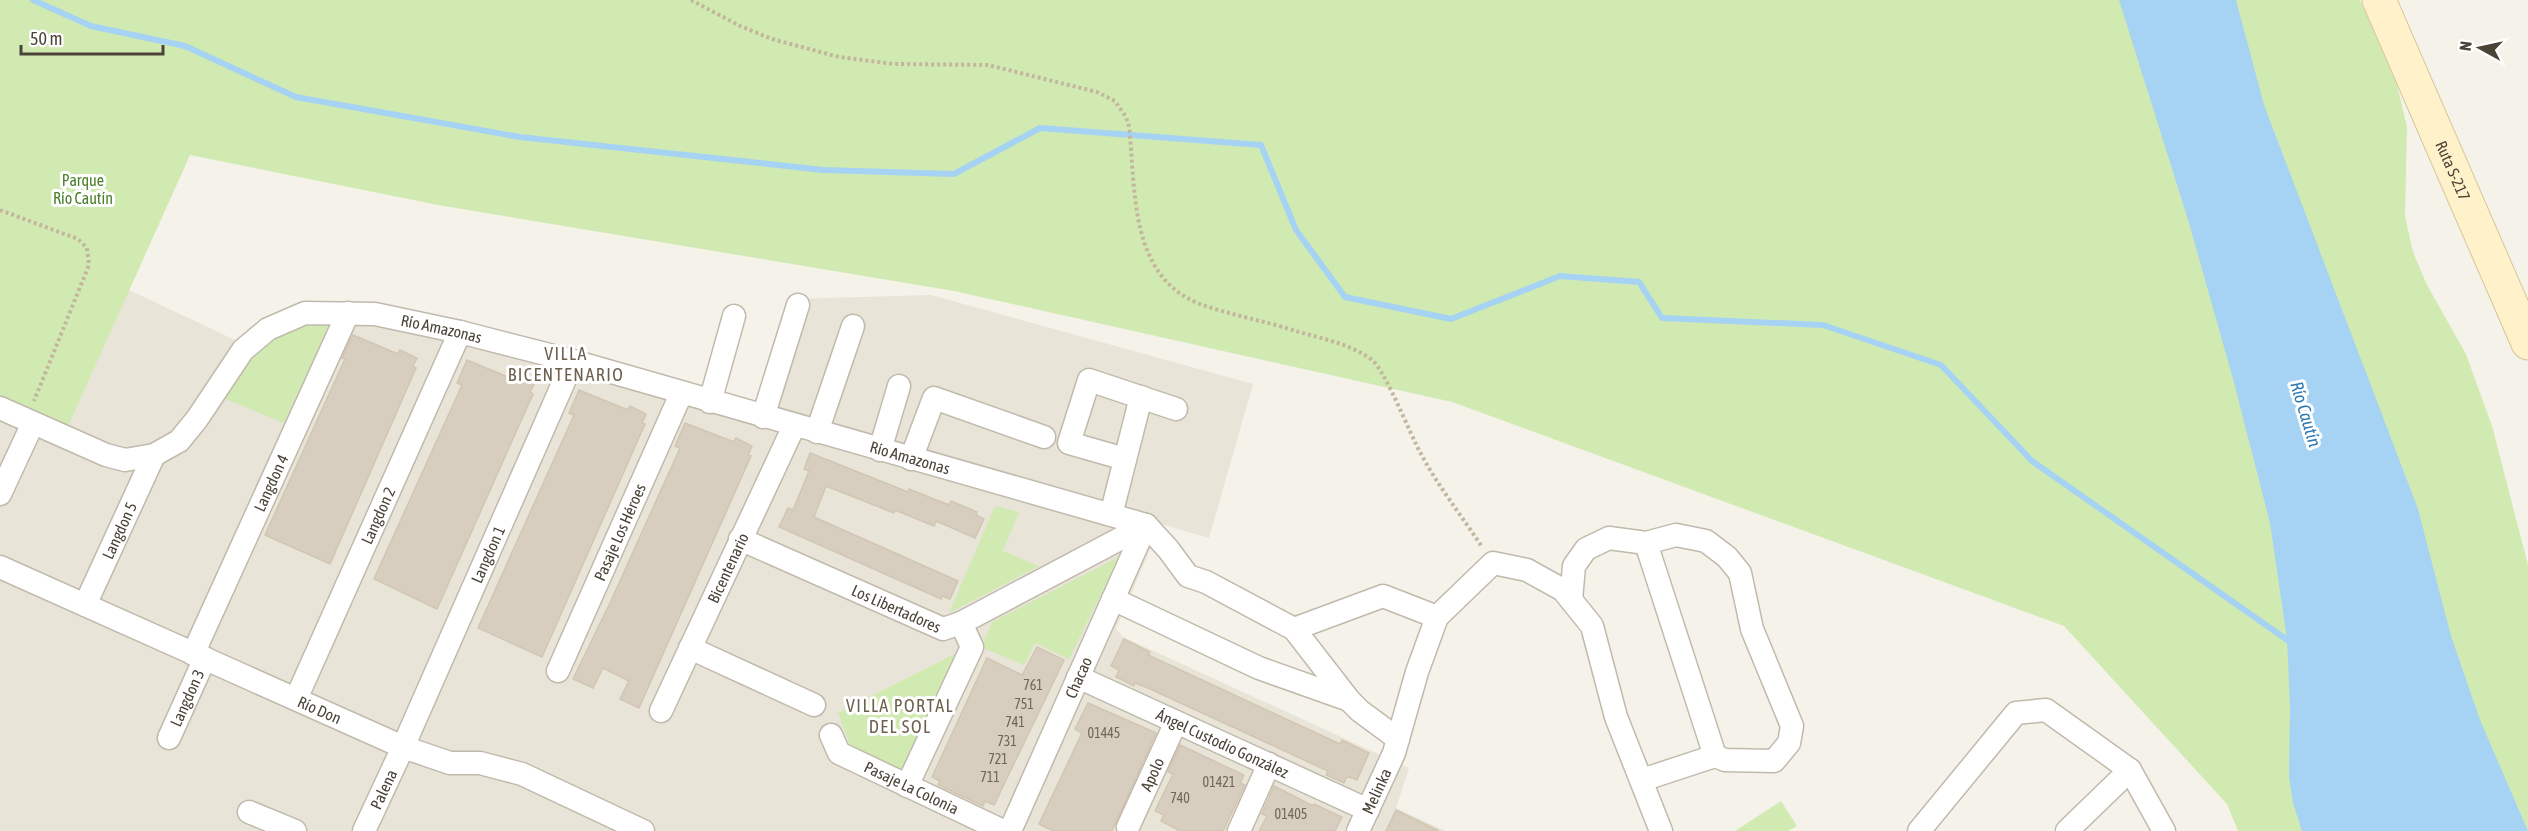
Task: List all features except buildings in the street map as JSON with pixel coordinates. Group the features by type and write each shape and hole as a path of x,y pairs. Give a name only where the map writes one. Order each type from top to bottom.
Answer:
{"main road":[{"name":"Ruta S-217","path":"2379,0 2528,343"}],"street":[{"path":"763,417 798,305"},
{"name":"Langdon 4","path":"199,656 348,312"},
{"name":"Río Amazonas","path":"0,408 33,413 116,459 154,455 179,441 198,419 243,350 268,329 305,313 375,314 460,332 573,361 681,394 1146,525"},
{"path":"710,402 734,316"},
{"path":"817,432 853,326"},
{"name":"Langdon 2","path":"296,699 460,332"},
{"name":"Langdon 1","path":"403,747 573,361"},
{"path":"1125,459 1069,443 1089,380 1176,409"},
{"path":"880,450 899,386"},
{"name":"Pasaje Los Héroes","path":"558,671 681,394"},
{"path":"1111,515 1141,397"},
{"path":"911,459 934,398 1044,437"},
{"path":"0,494 33,413"},
{"name":"Bicentenario","path":"661,711 795,426"},
{"name":"Langdon 5","path":"85,605 154,455"},
{"path":"1146,525 1188,576 1206,582 1294,629 1349,700 1396,746"},
{"name":"Los Libertadores","path":"740,539 943,629 961,623 1146,525"},
{"name":"Chacao","path":"1010,831 1146,525"},
{"path":"1571,600 1574,566 1586,549 1609,538 1646,543 1676,535 1706,541 1727,557 1740,573 1752,628 1792,726 1789,743 1773,761 1725,760 1715,756 1642,780"},
{"path":"1646,543 1715,756"},
{"path":"1294,629 1383,596 1437,617 1493,563 1527,570 1563,590 1592,626 1616,717 1661,831"},
{"name":"Río Don","path":"0,567 403,747 450,763 480,764 522,774 643,831"},
{"path":"1113,599 1259,668 1349,700"},
{"name":"Melinka","path":"1358,831 1396,746 1417,672 1437,617"},
{"path":"907,786 972,647 961,623"},
{"path":"690,648 814,705"},
{"name":"Langdon 3","path":"169,738 199,656"},
{"name":"Ángel Custodio González","path":"1078,677 1368,810"},
{"path":"1928,829 2016,713 2046,710 2130,770 2164,831"},
{"name":"Apolo","path":"1128,826 1176,722"},
{"name":"Pasaje La Colonia","path":"831,735 839,753 1003,831"},
{"name":"Palena","path":"364,831 403,747"},
{"path":"1239,831 1269,764"},
{"path":"2067,831 2130,770"},
{"path":"249,812 295,831"}],"path":[{"path":"691,0 740,26 805,49 876,62 988,65 1097,92 1115,101 1129,126 1138,221 1148,253 1162,276 1180,293 1201,304 1306,334 1332,339 1373,361 1390,389 1420,454 1493,563"},
{"path":"0,210 78,239 89,254 90,265 33,413"}],"shaded area":[{"path":"0,71 196,141 129,290 235,340 269,317 376,303 465,321 761,405 790,299 931,295 1253,384 1209,538 1161,524 1116,629 1123,637 1409,768 1396,808 1446,831 0,831"}],"green space":[{"name":"Parque Río Cautín","path":"0,0 2360,0 2397,85 2407,127 2405,216 2413,252 2427,285 2466,354 2492,426 2528,565 2528,831 2238,831 2227,804 2064,626 1452,402 954,291 438,205 190,155 65,433 0,399"},
{"path":"331,320 284,423 216,395 233,369 288,328"},
{"path":"995,506 1019,512 1003,551 1039,566 949,613"},
{"path":"1119,557 1069,659 1035,643 1024,665 981,647 992,622"},
{"path":"961,651 906,774 853,752 838,713"},
{"path":"1781,801 1797,826 1788,831 1735,831"}],"water":[{"name":"Río Cautín","path":"2119,0 2236,0 2264,105 2418,509 2451,636 2480,720 2528,831 2302,831 2293,803 2289,777 2290,707 2287,639 2270,523 2233,379 2189,223"}],"waterway":[{"path":"33,0 91,26 185,46 296,97 520,137 823,170 954,174 1040,128 1261,145 1296,230 1345,297 1451,319 1560,276 1639,282 1662,318 1823,325 1941,365 2032,461 2293,644"}],"district":[{"name":"VILLA BICENTENARIO","path":"566,364"},
{"name":"VILLA PORTAL DEL SOL","path":"900,715"}]}
